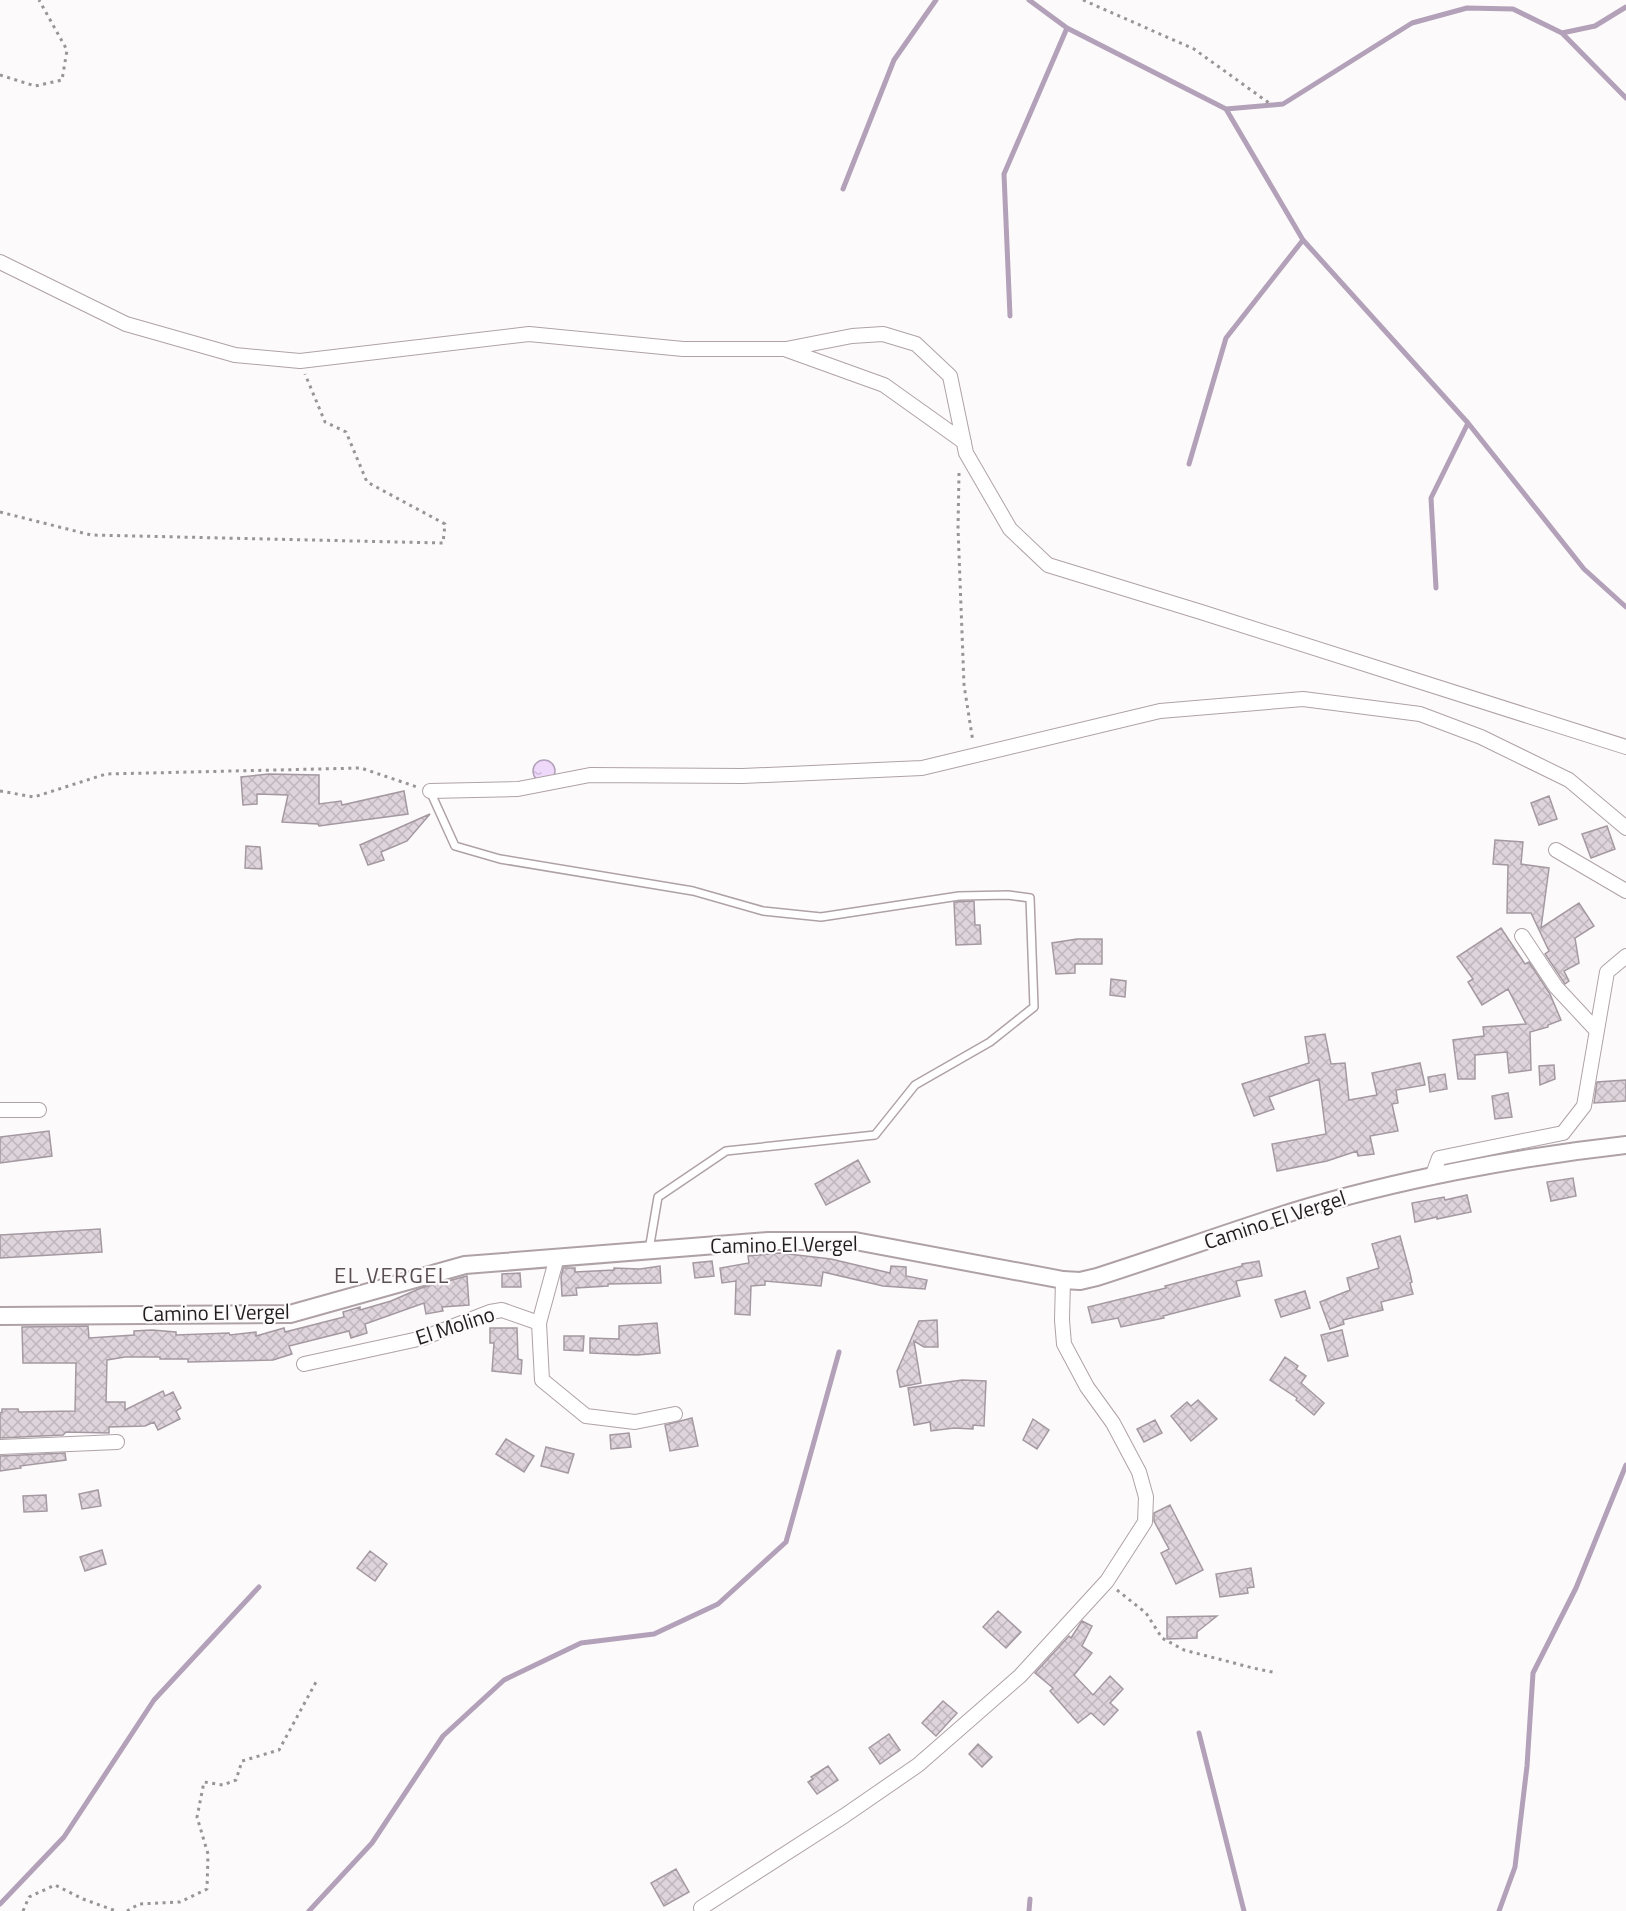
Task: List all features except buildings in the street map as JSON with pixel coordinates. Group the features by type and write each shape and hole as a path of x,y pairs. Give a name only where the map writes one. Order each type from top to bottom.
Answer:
{"street":[{"path":"0,262 126,324 235,355 300,361 529,334 682,349 786,349 852,336 883,334 916,344 950,376 965,448 1010,529 1047,565 1626,747"},
{"path":"786,349 884,385 965,448"},
{"path":"430,791 518,789 590,775 743,776 922,768 1160,711 1303,699 1420,714 1481,737 1569,780 1626,828"},
{"path":"1556,850 1626,891"},
{"path":"1522,936 1556,987 1597,1031"},
{"path":"1432,1177 1439,1158 1563,1133 1584,1106 1607,972 1626,956"},
{"path":"0,1110 39,1110"},
{"name":"Camino El Vergel","path":"0,1316 290,1314 465,1265 768,1241 855,1241 1063,1280 1080,1281 1292,1212 1354,1195 1432,1177 1596,1148 1626,1145"},
{"path":"557,1257 539,1323 542,1380 586,1416 635,1422 675,1414"},
{"path":"701,1908 844,1816 918,1765 1020,1676 1107,1581 1145,1522 1146,1497 1139,1472 1113,1423 1087,1387 1064,1344 1063,1280"},
{"name":"El Molino","path":"304,1364 423,1338 490,1312 502,1310 539,1323"},
{"path":"0,1447 117,1442"}],"lane":[{"path":"430,791 455,846 500,859 693,891 763,911 821,917 959,896 1008,895 1030,898 1034,1007 990,1042 915,1085 875,1135 726,1151 658,1197 649,1250"}],"path":[{"path":"0,75 35,86 62,80 67,50 39,0"},
{"path":"1083,0 1194,49 1269,104"},
{"path":"0,512 91,535 443,543 445,524 367,482 346,432 325,422 300,361"},
{"path":"965,448 958,471 958,528 964,685 975,756"},
{"path":"0,791 34,797 106,774 362,768 430,791"},
{"path":"1107,1581 1146,1614 1162,1638 1184,1650 1276,1672"},
{"path":"127,1911 139,1904 180,1902 207,1889 208,1854 197,1817 204,1782 223,1785 236,1780 242,1761 279,1750 316,1682"},
{"path":"23,1911 29,1897 55,1886 116,1911"}],"water":[{"path":"544,760 552,763 555,771 552,779 544,782 536,779 533,771 536,763"}],"waterway":[{"path":"843,189 894,60 936,0"},
{"path":"1029,0 1067,28 1226,109 1283,104 1412,23 1467,8 1513,9 1562,33 1595,26 1626,7"},
{"path":"1010,316 1004,174 1067,28"},
{"path":"1562,33 1626,98"},
{"path":"1226,109 1303,240 1468,423 1584,569 1626,607"},
{"path":"1189,464 1226,338 1303,240"},
{"path":"1436,588 1431,498 1468,423"},
{"path":"309,1911 372,1843 443,1736 504,1680 581,1643 654,1634 718,1604 786,1542 839,1352"},
{"path":"1499,1911 1515,1867 1527,1766 1533,1673 1576,1588 1626,1465"},
{"path":"0,1904 64,1837 154,1700 259,1587"},
{"path":"1199,1733 1244,1911"},
{"path":"1029,1911 1030,1899"}],"district":[{"name":"EL VERGEL","path":"392,1275"}]}
